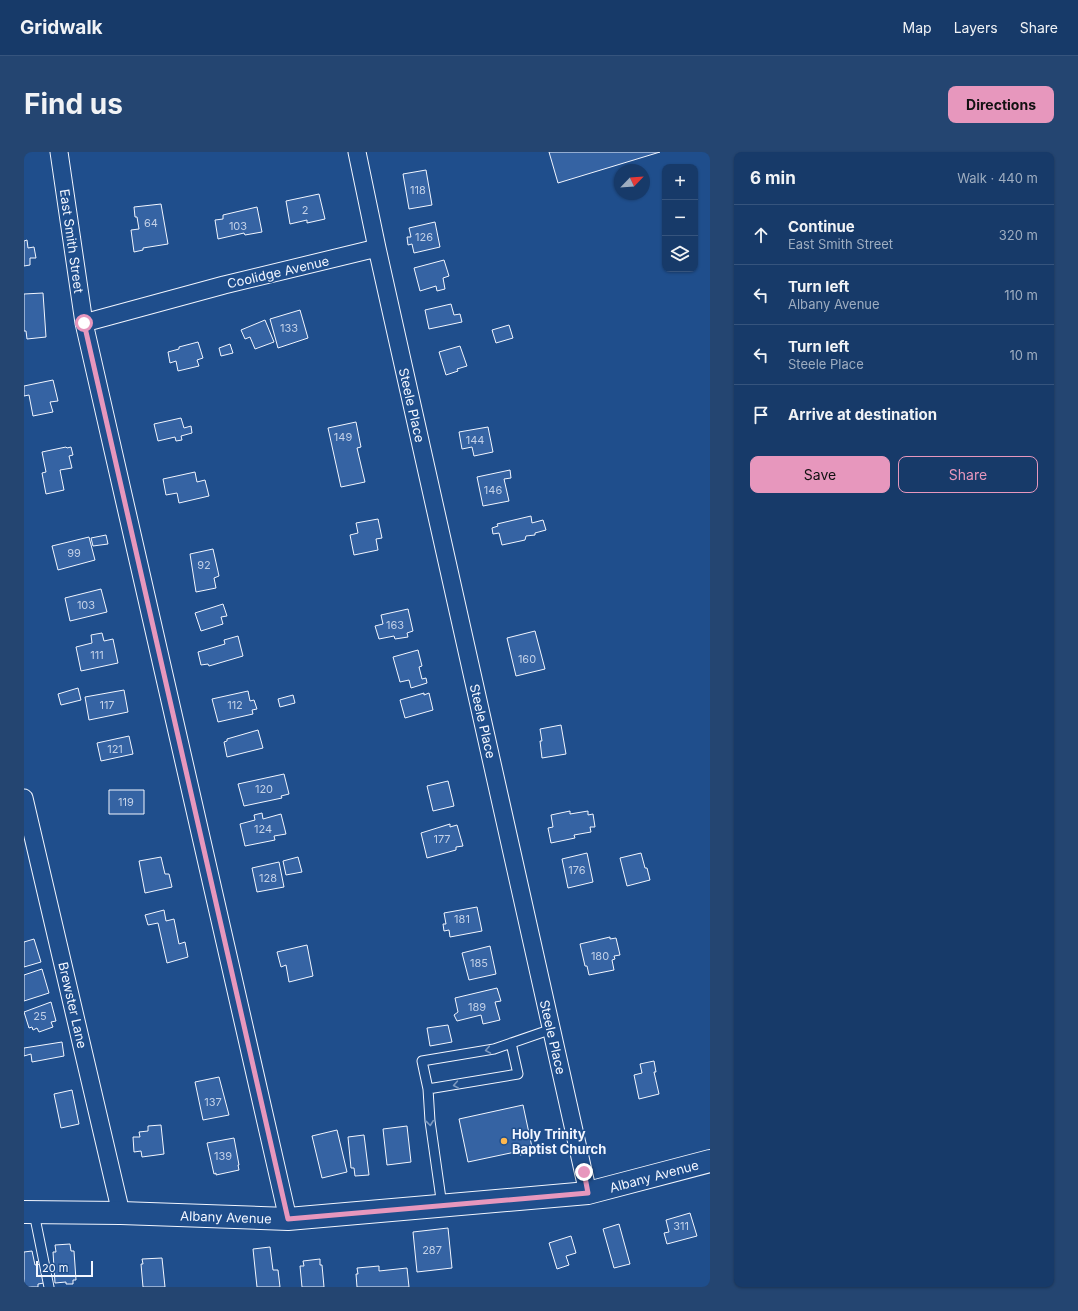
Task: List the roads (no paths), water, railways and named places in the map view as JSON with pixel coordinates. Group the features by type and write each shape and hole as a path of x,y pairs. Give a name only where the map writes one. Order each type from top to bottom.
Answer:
{"street":[{"name":"East Smith Street","path":"60,152 84,323 288,1219"},
{"path":"357,152 377,248"},
{"name":"Coolidge Avenue","path":"84,323 224,285 377,248"},
{"name":"Steele Place","path":"377,248 588,1193"},
{"name":"Brewster Lane","path":"24,798 121,1213"},
{"name":"Albany Avenue","path":"29,1213 121,1213 288,1219 588,1193 710,1161"}],"lane":[{"path":"442,1206 430,1121 428,1090 422,1061 494,1049 552,1029"},
{"path":"428,1090 518,1074 511,1043"},
{"path":"29,1213 49,1287"}],"place":[{"name":"Holy Trinity Baptist Church","path":"504,1141"}]}
